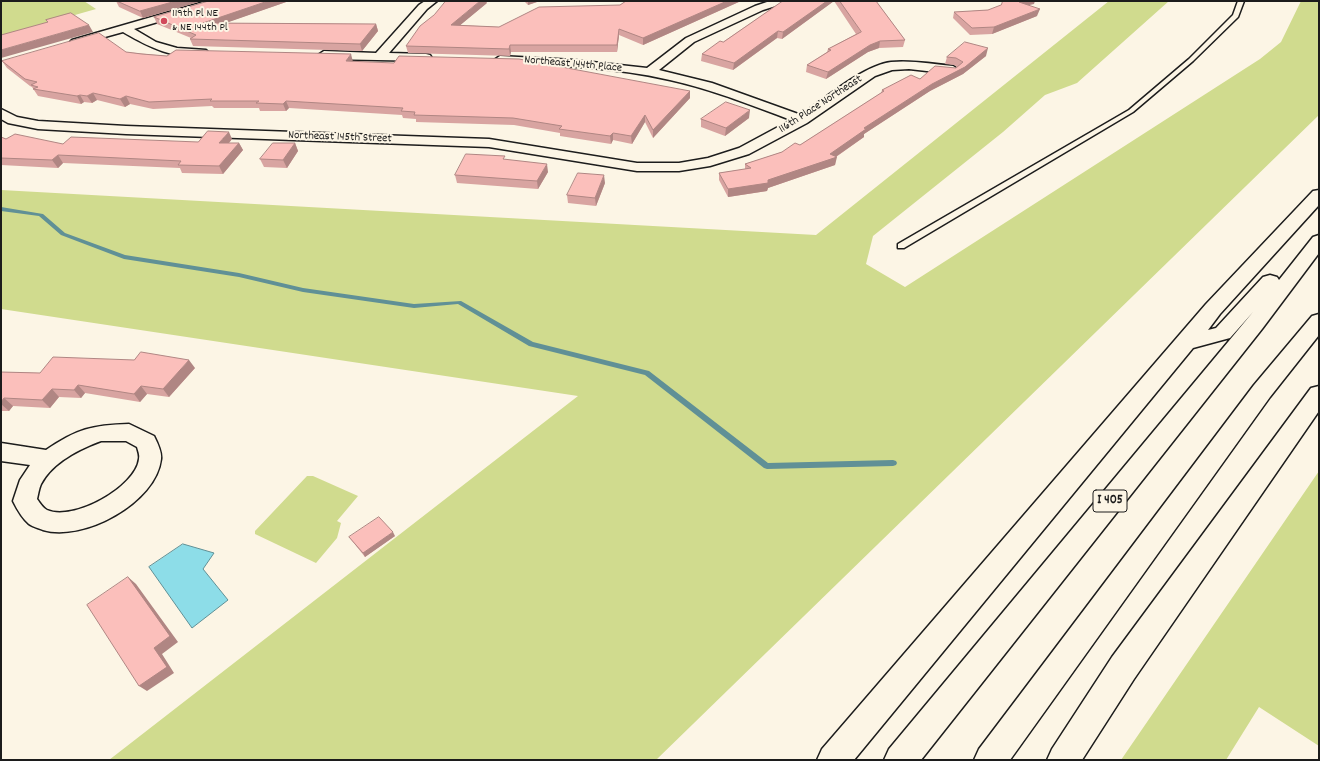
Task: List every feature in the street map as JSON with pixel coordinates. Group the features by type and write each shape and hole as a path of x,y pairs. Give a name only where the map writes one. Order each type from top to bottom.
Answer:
{"highway":[{"path":"833,760 1186,343 1213,309 1319,195"},
{"name":"I 405","path":"1186,343 1223,333 1279,271 1294,257 1302,245 1319,241"},
{"name":"I 405","path":"900,760 1255,324 1319,241"},
{"path":"990,760 1262,391 1319,321"},
{"path":"1063,760 1123,668 1319,394"}],"street":[{"path":"61,46 218,1"},
{"path":"380,56 423,7 432,1"},
{"path":"649,72 690,40 759,8 781,1"},
{"path":"125,28 152,44 176,51 218,53"},
{"path":"310,55 435,58"},
{"name":"Northeast 144th Place","path":"488,60 573,64 649,72 722,90 802,120"},
{"name":"116th Place Northeast","path":"679,167 710,162 744,151 802,120 871,72 890,66 909,65 952,70"},
{"name":"Northeast 145th Street","path":"1,113 12,120 38,125 126,130 489,143 637,167 679,167"},
{"path":"1,452 49,458 82,439 107,432 129,432 146,442 150,459 141,481 119,502 89,518 58,524 38,518 25,501 31,480 49,458"}],"lane":[{"path":"901,246 1131,111 1191,60 1236,16 1241,1"}],"green space":[{"path":"1,1 84,1 96,9 1,36"},
{"path":"1109,1 1169,1 1077,83 1045,95 1003,132 873,236 866,264 905,287 1260,59 1281,42 1301,1 1319,1 1319,115 656,760 109,760 578,396 1,309 1,190 816,235"},
{"path":"1319,471 1319,746 1259,707 1226,760 1121,760"},
{"path":"307,476 313,476 358,496 337,521 341,523 337,538 316,563 255,534 255,531"}],"water":[{"path":"183,544 214,553 203,569 228,600 192,628 149,567"}],"building":[{"path":"117,1 176,1 140,11"},
{"path":"209,1 268,1 203,23 376,24 360,44 190,39 196,35 154,17"},
{"path":"446,1 480,1 451,25 499,27 539,7 620,5 626,1 727,1 643,38 619,29 617,45 510,45 509,49 406,46 420,26 434,15"},
{"path":"783,1 827,1 783,32 778,31 734,63 702,54 720,41 723,42"},
{"path":"840,1 876,1 905,40 880,41 870,45 828,72 807,65 831,50 828,49 861,32"},
{"path":"1003,1 1021,1 1019,2 1040,9 994,27 972,28 954,12 988,10 1001,5"},
{"path":"71,13 89,25 1,50 1,35 48,22 46,20"},
{"path":"99,33 126,52 142,54 167,56 176,50 351,54 346,61 394,63 399,56 519,59 690,91 653,130 645,115 631,136 613,133 610,136 559,129 562,126 513,118 414,115 415,112 401,111 403,108 286,101 283,104 256,103 259,101 210,101 212,99 149,102 126,96 120,99 93,93 87,96 77,96 33,89 38,87 31,85 37,82 25,79 2,61"},
{"path":"965,42 988,48 965,67 932,84 864,128 866,129 830,154 837,157 768,180 768,183 728,189 719,173 751,168 745,164 782,152 795,143 800,145 884,91 882,90 911,75 920,79 935,66 956,68 963,62 956,58 947,57"},
{"path":"726,102 750,110 726,128 701,119"},
{"path":"208,131 229,132 219,143 239,143 219,166 178,165 181,161 58,155 52,160 1,158 1,137 6,139 15,134 63,144 71,137 198,142"},
{"path":"273,143 295,143 283,160 260,159"},
{"path":"466,154 505,156 503,159 547,164 537,181 455,175"},
{"path":"578,173 604,175 595,198 567,195"},
{"path":"141,352 189,360 163,389 141,386 134,394 78,385 74,390 52,389 42,400 4,398 1,402 1,372 40,373 53,357 134,360"},
{"path":"379,517 393,532 363,553 349,537"},
{"path":"128,577 170,636 154,648 167,667 139,686 87,605"}],"waterway":[{"path":"1,209 41,215 63,234 124,257 239,275 303,290 414,306 459,302 531,344 647,373 767,466 893,463"}],"place":[{"name":"119th Pl NE & NE 144th Pl","path":"164,21"}]}
